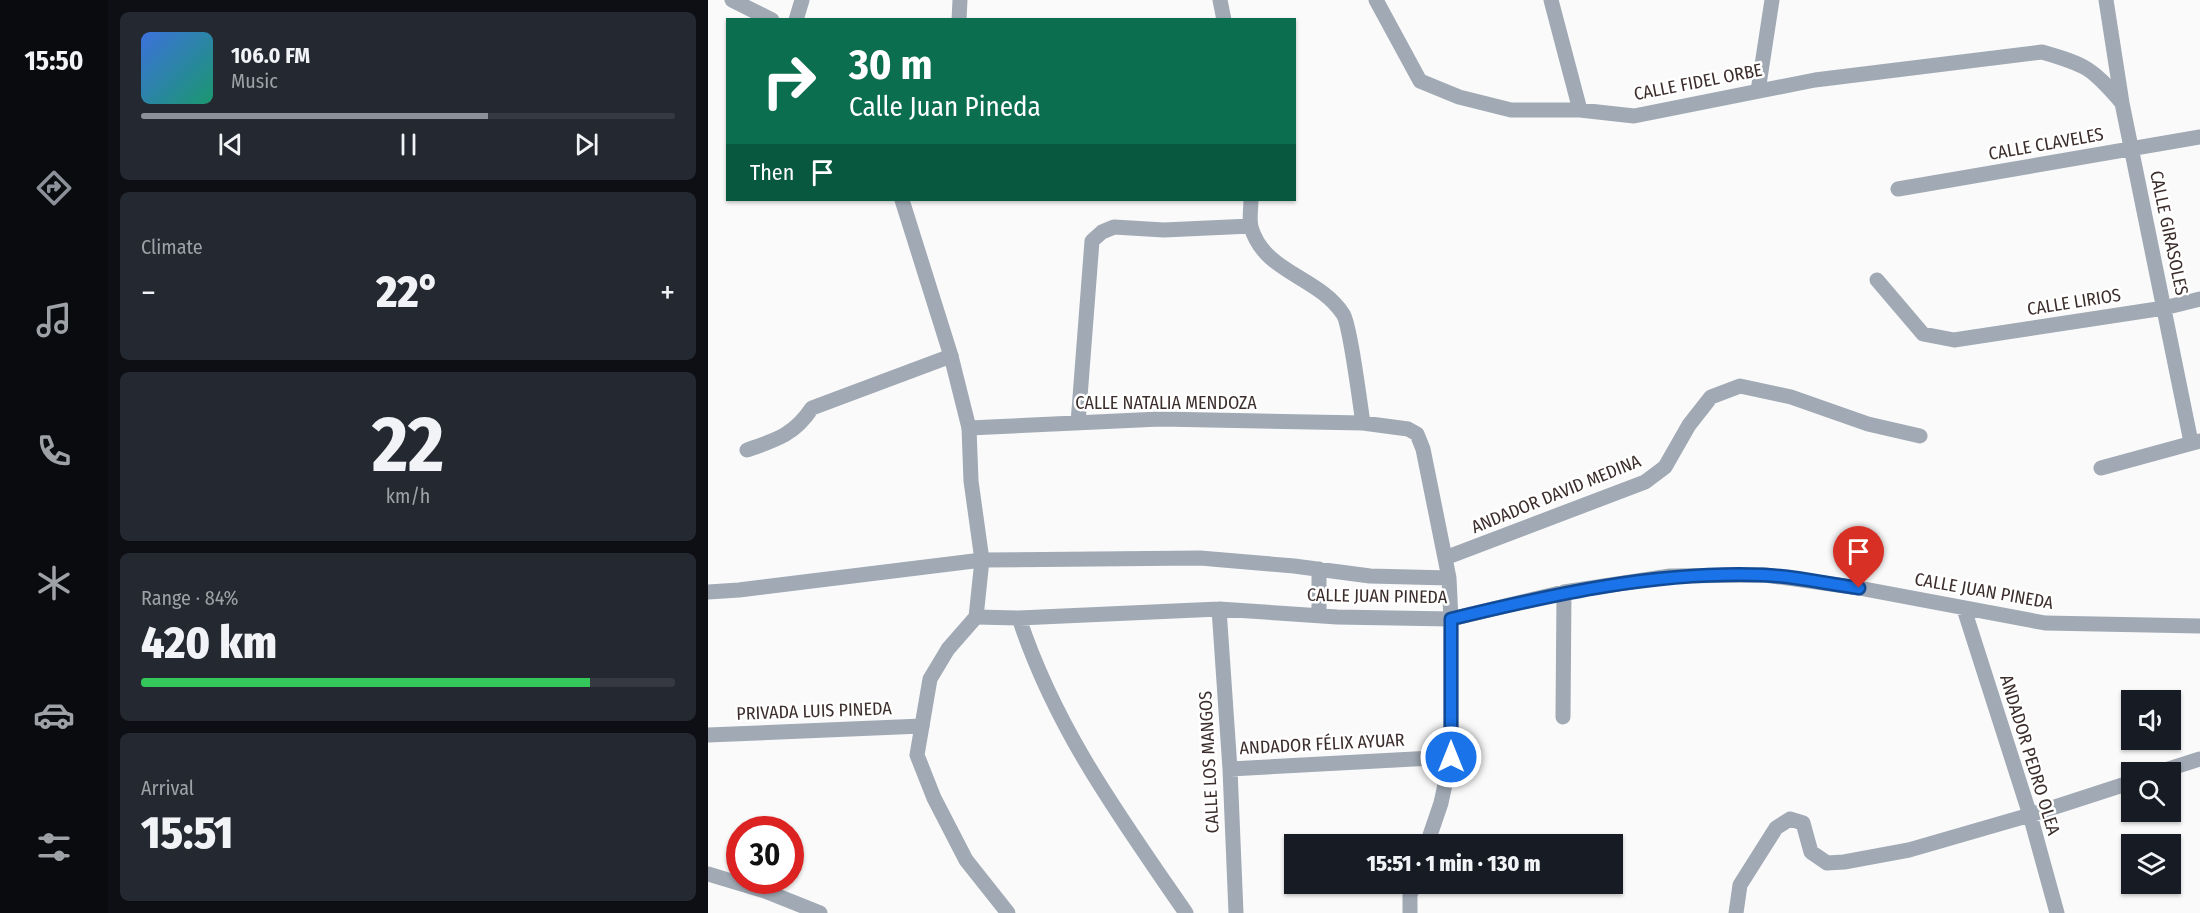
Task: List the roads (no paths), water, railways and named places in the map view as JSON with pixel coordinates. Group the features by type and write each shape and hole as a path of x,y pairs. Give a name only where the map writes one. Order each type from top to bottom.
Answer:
{"street":[{"path":"732,0 768,18"},
{"path":"797,18 802,0"},
{"path":"959,18 960,0"},
{"path":"1220,0 1224,18"},
{"name":"CALLE FIDEL ORBE","path":"1376,0 1420,81 1460,97 1511,110 1580,110 1634,116 1815,80 2042,51 2074,61 2094,72 2122,103"},
{"path":"1551,0 1580,110"},
{"path":"1758,92 1772,0"},
{"name":"CALLE GIRASOLES","path":"2106,0 2131,150 2195,441"},
{"name":"CALLE CLAVELES","path":"1898,189 2200,137"},
{"path":"902,201 951,356 969,428 972,481 982,560 976,617 948,649 930,679 917,754 934,798 966,860 1008,913"},
{"path":"1251,201 1251,226 1261,248 1273,262 1312,283 1344,315 1363,423"},
{"path":"1078,423 1092,241 1102,232 1113,227 1164,230 1251,226"},
{"name":"CALLE LIRIOS","path":"1877,280 1923,334 1954,340 2164,308 2200,299"},
{"path":"747,450 786,436 804,420 812,408 951,356"},
{"name":"ANDADOR DAVID MEDINA","path":"1445,558 1645,482 1665,467 1689,425 1711,397 1740,386 1791,397 1868,424 1920,436"},
{"name":"CALLE NATALIA MENDOZA","path":"969,428 1160,419 1363,423 1408,429 1417,434 1423,449 1445,558"},
{"path":"2102,468 2195,441"},
{"path":"708,592 982,560 1200,558 1370,576 1449,578"},
{"path":"1430,834 1451,757 1451,619 1449,578 1445,558"},
{"path":"1319,569 1319,615"},
{"name":"CALLE JUAN PINEDA","path":"976,617 1019,618 1219,609 1451,619 1564,592 1670,576 1765,575 1859,588 2045,623 2200,626"},
{"path":"1563,717 1564,592"},
{"name":"CALLE LOS MANGOS","path":"1219,609 1230,769 1236,913"},
{"name":"ANDADOR PEDRO OLEA","path":"1964,609 2030,815 2057,913"},
{"path":"1019,618 1047,693 1097,784 1186,913"},
{"name":"PRIVADA LUIS PINEDA","path":"708,735 922,726"},
{"name":"ANDADOR FÉLIX AYUAR","path":"1230,769 1451,757"},
{"path":"2181,765 2200,759"},
{"path":"1736,913 1740,885 1776,828 1790,819 1803,823 1810,852 1827,862 1836,862 1909,850 2121,786"},
{"path":"708,874 765,891 820,913"},
{"path":"1410,894 1410,913"}]}
